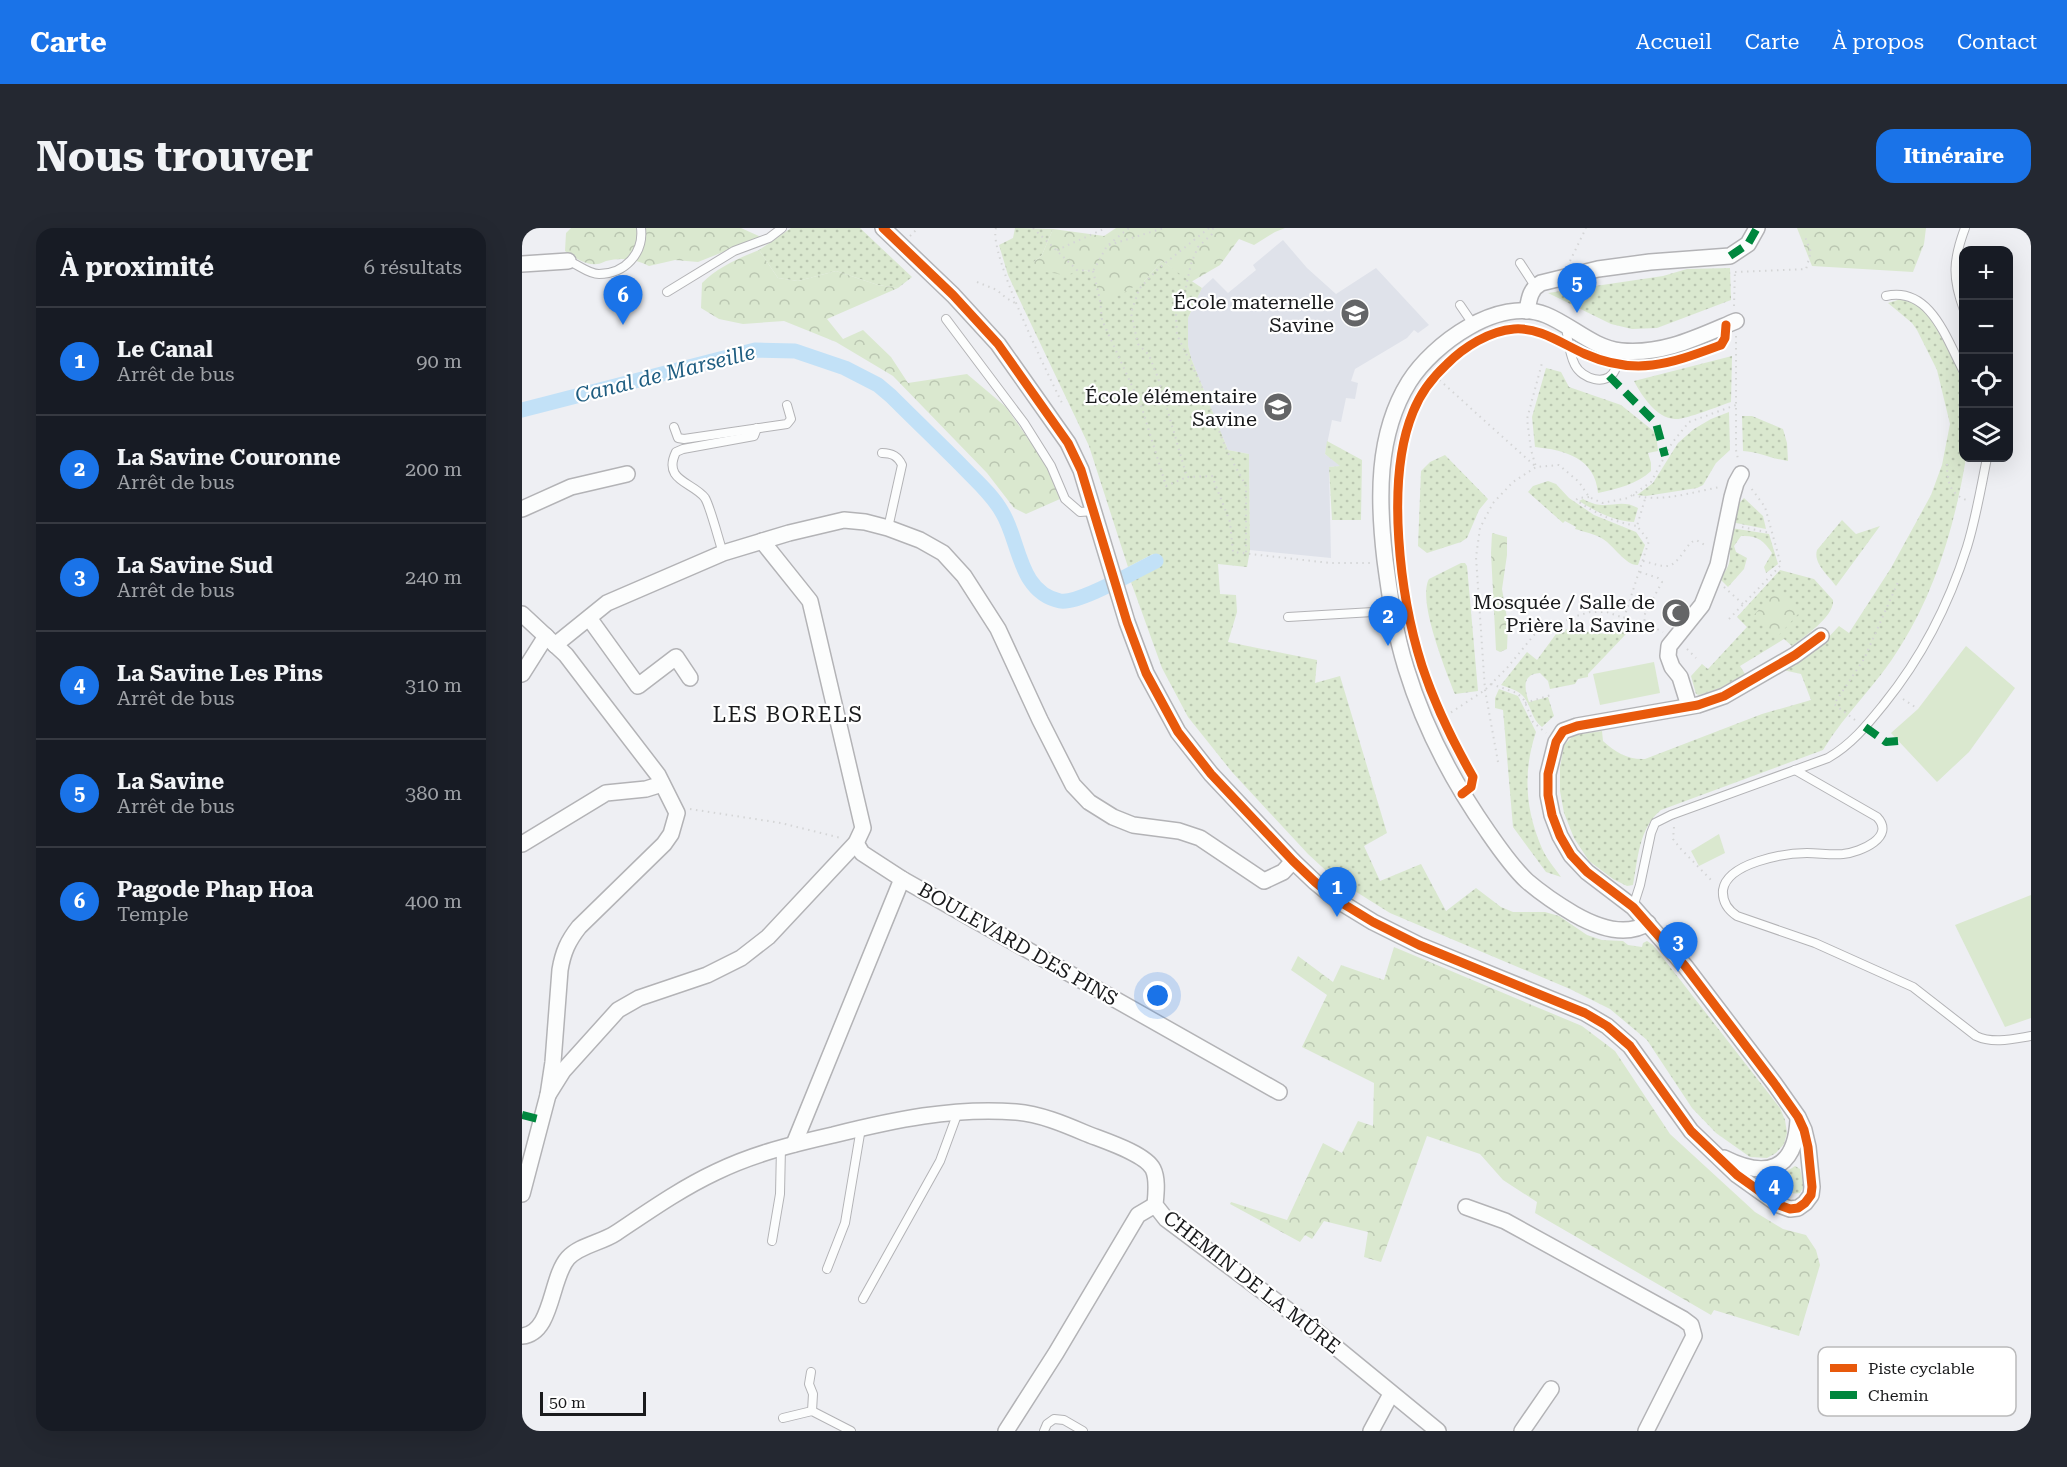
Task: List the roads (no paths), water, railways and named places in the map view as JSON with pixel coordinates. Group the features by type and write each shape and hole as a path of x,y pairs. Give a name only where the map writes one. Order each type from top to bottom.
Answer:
{"street":[{"path":"883,228 952,295 998,344 1049,412 1068,443 1077,461 1094,511 1127,622 1146,673 1179,732 1211,774 1293,861 1337,900 1373,922 1419,945 1585,1013 1607,1026 1630,1046 1691,1131 1737,1175 1779,1205 1790,1209 1798,1208 1805,1203 1811,1195 1812,1186 1808,1147 1798,1117 1684,966 1648,923 1633,907 1587,872 1571,855 1552,815 1548,795 1548,774 1556,741 1563,731 1577,726 1689,706 1724,696 1795,655 1821,636"},
{"path":"1527,310 1530,294 1535,286 1598,269 1650,262 1730,256 1748,244 1756,228"},
{"path":"522,264 568,261"},
{"path":"1648,923 1641,928 1630,930 1610,928 1587,921 1556,903 1525,879 1496,844 1462,794 1428,727 1406,670 1392,608 1381,530 1384,457 1394,412 1410,381 1422,365 1449,339 1473,324 1527,310 1547,315 1600,345 1618,351 1642,351 1676,346 1736,321"},
{"path":"522,509 571,487 627,474"},
{"path":"1689,706 1680,677 1672,667 1668,656 1669,646 1678,641 1702,604 1718,565 1738,480"},
{"path":"522,674 550,641 589,618 607,603 723,553 844,520 865,522 920,540 943,554 964,576 998,629 1073,785 1089,802 1113,817 1133,825 1179,831 1200,838 1264,881 1283,872 1293,861"},
{"path":"548,1095 562,1071 618,1010 639,998 707,975 741,958 768,937 856,843 863,828 810,601 762,541"},
{"path":"522,614 566,655 662,784 676,807 677,813 675,824 664,844 579,927 568,942 561,963 548,1095 522,1194"},
{"path":"589,618 638,686 676,657 690,678"},
{"path":"522,844 606,793 646,789 662,784"},
{"name":"BOULEVARD DES PINS","path":"856,843 862,853 902,879 1279,1092"},
{"path":"787,1145 902,879"},
{"name":"CHEMIN DE LA MÛRE","path":"522,1336 530,1335 542,1322 568,1258 580,1249 605,1240 674,1193 719,1170 787,1145 895,1120 959,1111 1017,1112 1039,1116 1072,1128 1143,1158 1153,1169 1156,1190 1155,1205 1172,1224 1316,1331 1438,1431"},
{"path":"1711,1151 1750,1169 1771,1168 1789,1156 1797,1133 1798,1117"},
{"path":"1006,1431 1056,1353 1138,1215 1155,1205"},
{"path":"1466,1207 1505,1221 1691,1325 1694,1336 1646,1431"},
{"path":"1522,1431 1551,1389"},
{"path":"1371,1431 1391,1394"}],"lane":[{"path":"568,261 600,274 624,267 636,255 642,239 640,228"},
{"path":"667,292 734,251 769,238 782,228"},
{"path":"1961,300 1955,281 1954,265 1965,228"},
{"path":"1520,263 1535,286"},
{"path":"1886,296 1908,296 1922,303 1934,315 1959,362"},
{"path":"1460,305 1473,324"},
{"path":"946,319 1024,423 1051,466 1065,499 1080,512 1094,511"},
{"path":"1566,326 1575,365 1584,376 1595,380 1609,376 1616,369 1618,351"},
{"path":"675,427 678,438 684,439 787,424 791,418 788,405"},
{"path":"723,553 705,498 678,478 672,465 672,459 675,452 683,449 754,436 757,428"},
{"path":"882,453 890,453 899,459 902,465 888,528"},
{"path":"1633,907 1655,823 1671,814 1828,758 1841,750 1865,727 1894,692 1927,641 1955,582 1968,544 1986,462"},
{"path":"1288,617 1373,612 1392,608"},
{"path":"1795,770 1877,817 1883,823 1884,828 1881,835 1869,844 1845,854 1804,853 1770,858 1743,867 1732,874 1724,888 1725,904 1729,911 1737,916 1815,943 1913,987 1976,1036 1994,1041 2031,1036"},
{"path":"863,1299 940,1161 959,1111"},
{"path":"827,1269 845,1223 861,1128"},
{"path":"772,1241 787,1145"},
{"path":"811,1372 809,1384 813,1394 812,1411"},
{"path":"783,1418 812,1411 851,1431"},
{"path":"1044,1431 1047,1424 1054,1419 1064,1420 1083,1431"}],"waterway":[{"name":"Canal de Marseille","path":"522,410 755,350 795,351 845,368 878,385 891,396 993,499 1008,524 1028,577 1046,596 1060,601 1080,598 1156,561"}],"place":[{"name":"École maternelle Savine","path":"1355,313"},
{"name":"La Savine","path":"1577,313"},
{"name":"Pagode Phap Hoa","path":"623,325"},
{"name":"École élémentaire Savine","path":"1278,407"},
{"name":"Mosquée / Salle de Prière la Savine","path":"1676,613"},
{"name":"La Savine Couronne","path":"1388,646"},
{"name":"Le Canal","path":"1337,917"},
{"name":"La Savine Sud","path":"1678,972"},
{"name":"La Savine Les Pins","path":"1774,1216"}],"district":[{"name":"LES BORELS","path":"788,714"}]}
